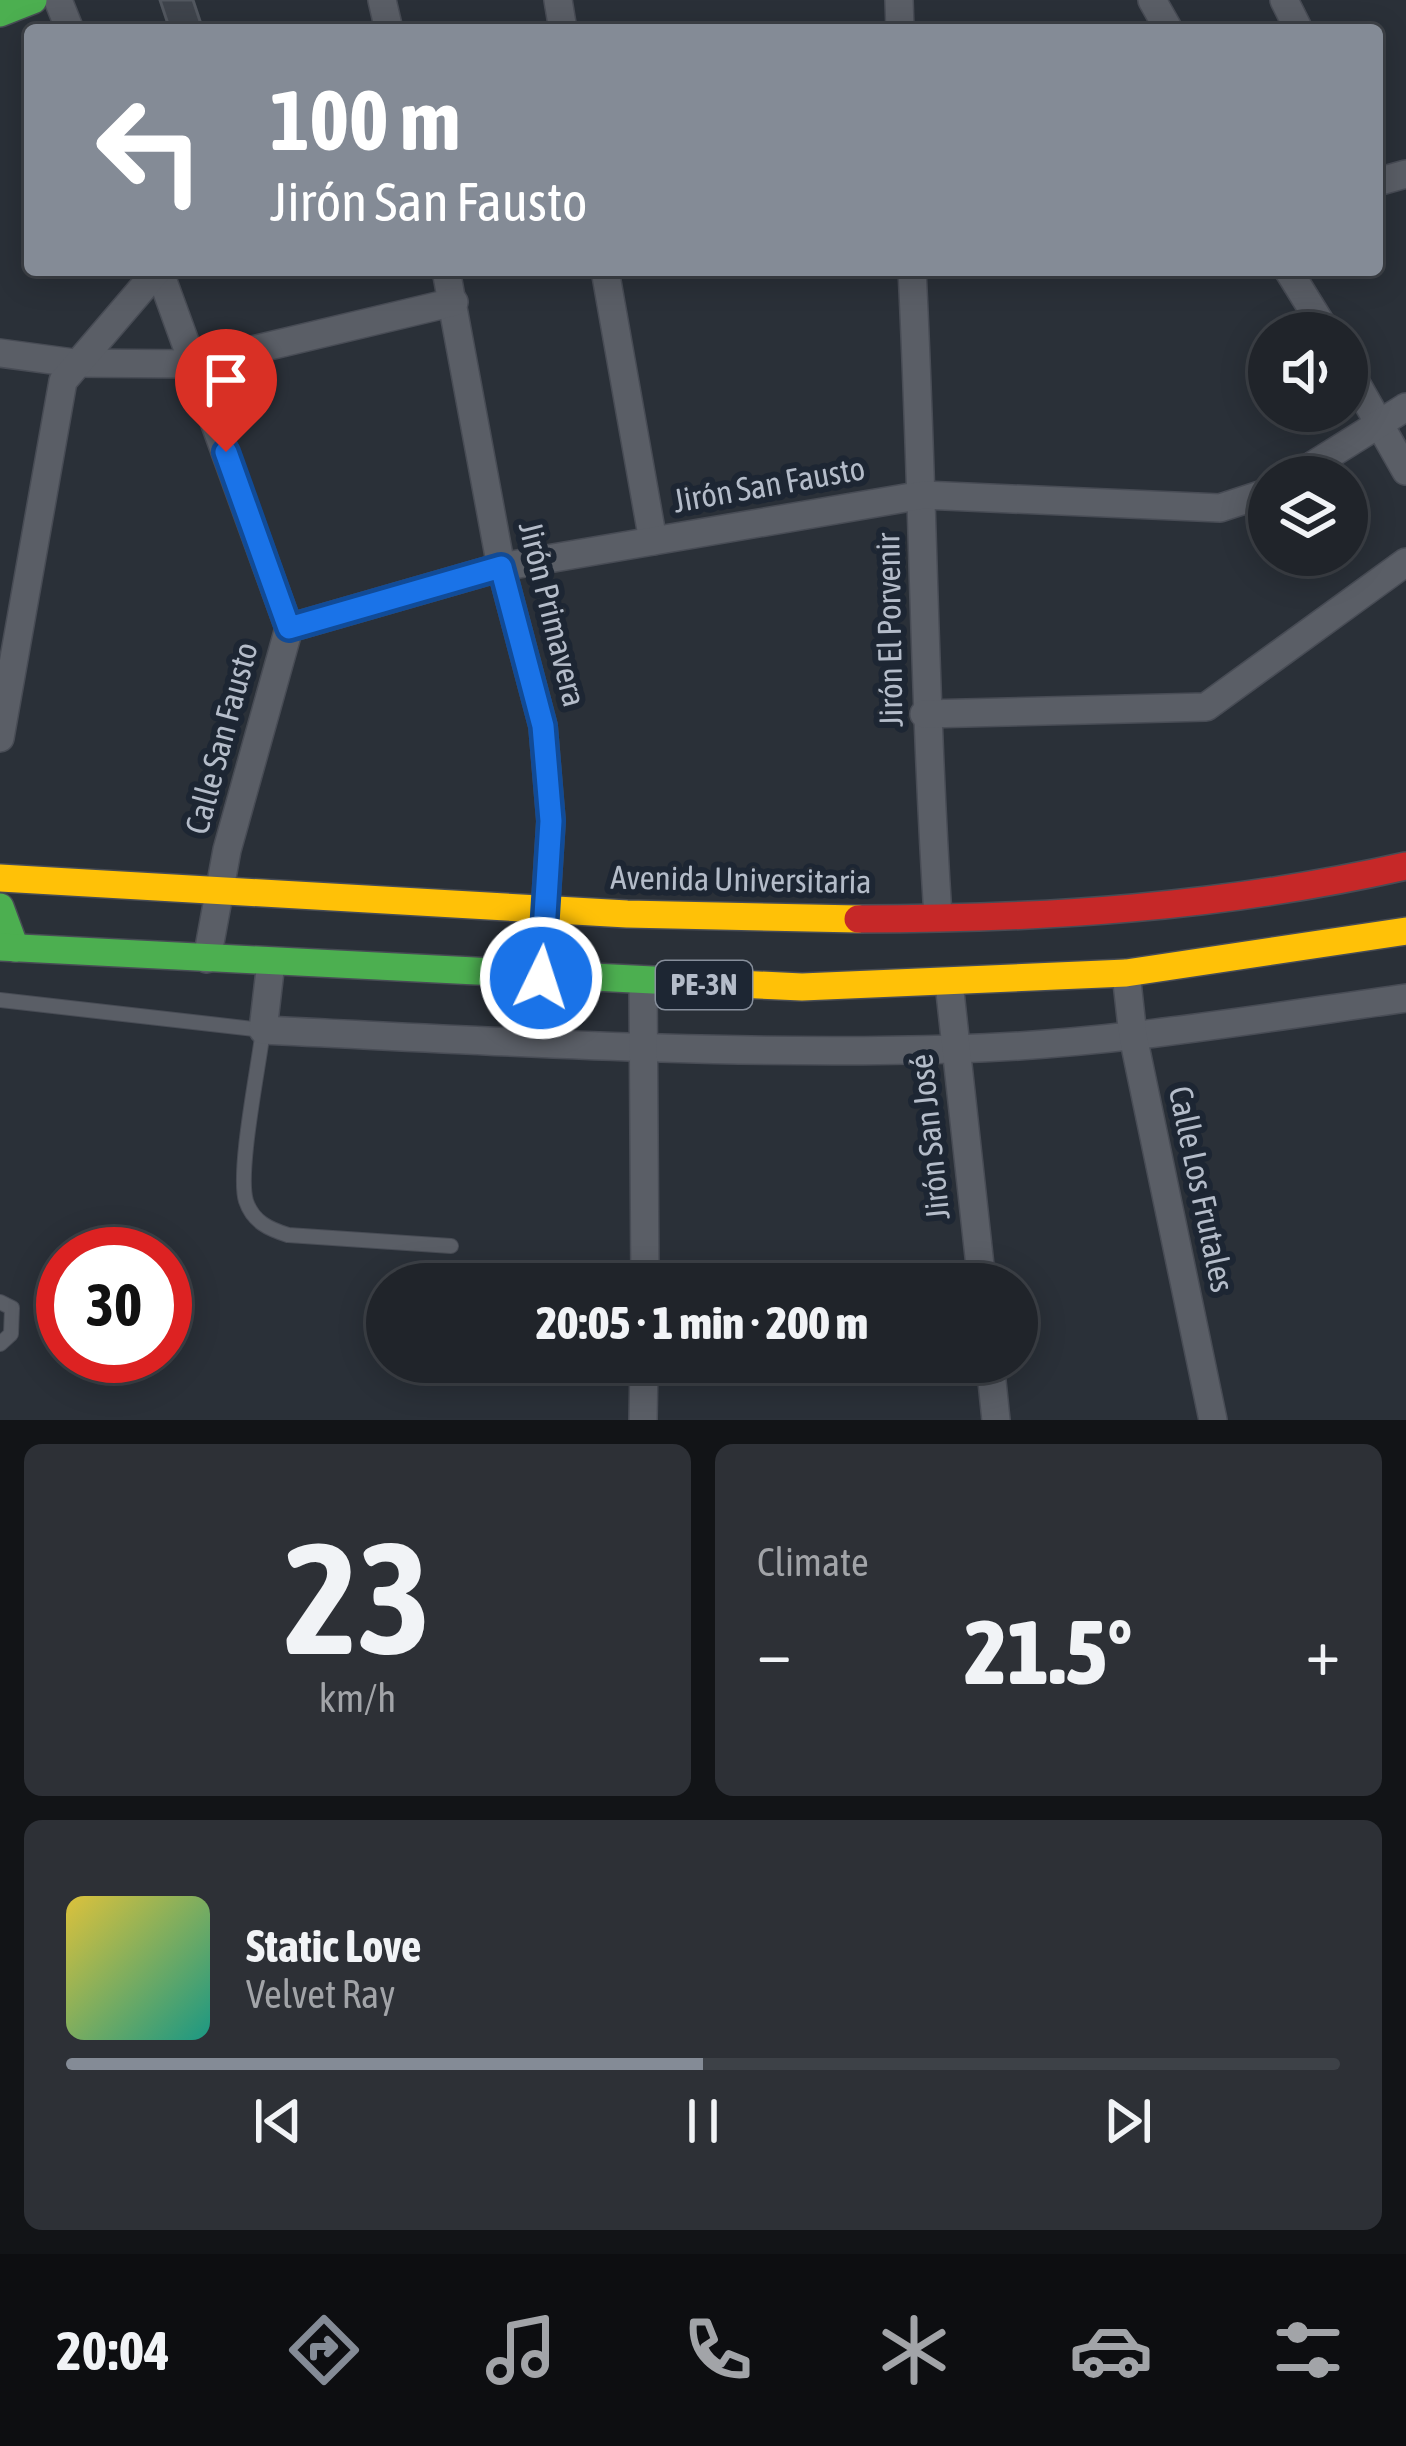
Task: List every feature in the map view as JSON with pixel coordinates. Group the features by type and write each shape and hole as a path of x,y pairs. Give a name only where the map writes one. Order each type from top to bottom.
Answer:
{"main road":[{"path":"0,13 33,0"},
{"name":"Avenida Universitaria","path":"0,878 637,916 996,918 1256,897 1406,866"},
{"path":"0,908 8,947"},
{"name":"PE-3N","path":"8,947 643,983 949,983 1126,973 1406,931"}],"street":[{"path":"0,738 60,391 74,363 101,342 154,276"},
{"name":"Calle San Fausto","path":"161,276 289,628 220,888 207,958"},
{"name":"Jirón Primavera","path":"448,276 501,567 543,726 551,821 541,978"},
{"path":"606,276 653,541"},
{"name":"Jirón El Porvenir","path":"912,276 923,495 924,714 938,916"},
{"path":"1292,276 1314,312"},
{"path":"0,353 74,363 194,364 454,302"},
{"path":"1368,401 1406,471"},
{"path":"1328,456 1406,406"},
{"name":"Jirón San Fausto","path":"289,628 501,567 923,495 1220,508 1248,499"},
{"path":"924,714 1206,707 1406,562"},
{"path":"271,962 263,1030 644,1049 956,1049 1133,1036 1406,998"},
{"name":"Calle Los Frutales","path":"1126,973 1133,1036 1213,1420"},
{"path":"643,983 645,1263"},
{"name":"Jirón San José","path":"949,983 980,1263"},
{"path":"644,1383 644,1420"},
{"path":"993,1383 997,1420"}],"lane":[{"path":"2,1005 263,1030 245,1175 246,1200 262,1226 288,1235 452,1246"},
{"path":"0,1302 12,1308 11,1334 0,1344"}],"building":[{"path":"160,0 193,0 201,24 168,24"}],"traffic: fast":[{"path":"0,13 33,0"},
{"path":"0,907 15,948"},
{"path":"0,947 673,981"}],"traffic: slow":[{"path":"0,878 627,914 858,919"},
{"path":"673,981 802,987 1126,973 1406,931"}],"traffic: jam":[{"path":"858,919 1134,908 1270,892 1406,866"}],"route":[{"path":"226,452 289,628 501,567 543,726 551,821 541,978"}]}
